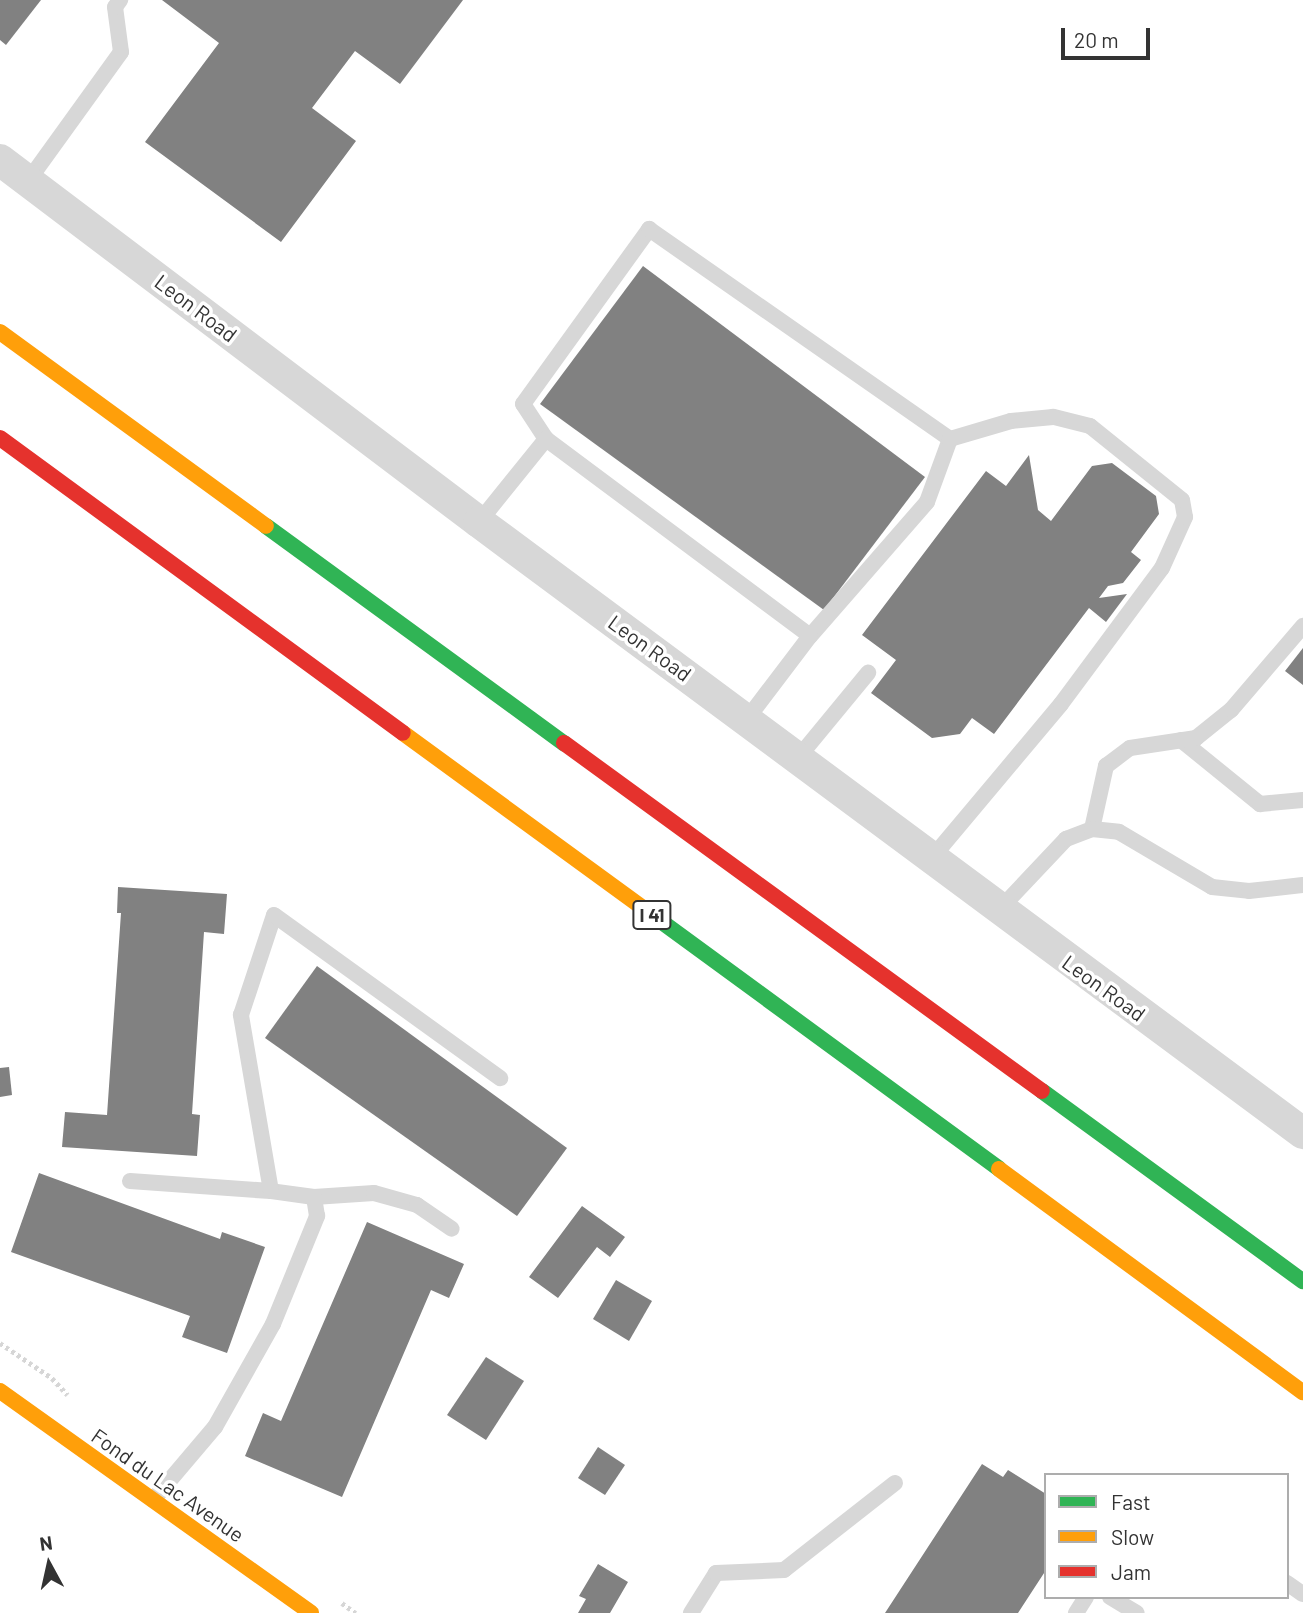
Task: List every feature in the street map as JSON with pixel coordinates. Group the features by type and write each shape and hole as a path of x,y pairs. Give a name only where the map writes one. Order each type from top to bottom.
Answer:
{"main road":[{"path":"0,332 1303,1281"},
{"name":"I 41","path":"0,438 1303,1392"},
{"name":"Fond du Lac Avenue","path":"0,1391 312,1613"}],"street":[{"name":"Leon Road","path":"0,160 479,522 747,719 797,760 1303,1133"}],"lane":[{"path":"28,181 121,52 116,6 120,0"},
{"path":"810,636 546,439 523,404 649,229 950,439"},
{"path":"930,859 1069,694 1162,568 1185,517 1182,500 1090,426 1039,418 1011,421 950,439"},
{"path":"479,522 546,439"},
{"path":"747,719 810,636 927,502 950,439"},
{"path":"1092,829 1106,766 1130,748 1196,738 1231,710 1303,626"},
{"path":"797,760 868,673"},
{"path":"1181,740 1260,804 1303,800"},
{"path":"999,910 1066,839 1092,829 1119,832 1212,887 1249,891 1303,885"},
{"path":"271,1191 241,1015 275,915 500,1077"},
{"path":"130,1181 271,1191 314,1197 374,1193 416,1205 452,1229"},
{"path":"153,1500 215,1427 273,1324 317,1216 314,1197"},
{"path":"691,1613 716,1573 784,1570 895,1483"},
{"path":"1113,1599 1137,1613"}],"building":[{"path":"0,0 41,0 6,45 0,40"},
{"path":"162,0 463,0 400,84 355,51 312,108 356,141 281,242 145,142 219,43"},
{"path":"643,266 925,477 824,610 540,404"},
{"path":"1029,455 1038,510 1051,521 1092,466 1112,463 1156,496 1159,514 1131,552 1141,560 1123,583 1108,586 1099,598 1127,594 1106,622 1089,608 994,734 972,718 960,734 932,738 871,693 896,660 862,635 986,471 1006,486"},
{"path":"1303,648 1303,685 1285,671"},
{"path":"118,887 227,894 224,934 204,932 192,1114 200,1115 197,1156 62,1147 65,1112 107,1115 121,913 117,913"},
{"path":"317,966 567,1148 517,1216 265,1038"},
{"path":"9,1067 12,1095 0,1097 0,1068"},
{"path":"39,1173 220,1239 222,1232 265,1247 227,1353 182,1337 190,1316 11,1252"},
{"path":"582,1206 625,1237 610,1257 597,1247 558,1298 529,1277"},
{"path":"367,1222 464,1264 449,1298 431,1290 342,1497 245,1456 263,1413 281,1421"},
{"path":"616,1280 652,1301 629,1341 593,1319"},
{"path":"486,1357 524,1381 486,1440 447,1415"},
{"path":"598,1447 625,1465 605,1495 578,1478"},
{"path":"982,1464 1003,1477 1008,1470 1044,1493 1044,1573 1018,1613 885,1613"},
{"path":"598,1564 628,1582 610,1613 578,1613 586,1599 579,1596"}],"traffic: fast":[{"path":"266,526 564,743"},
{"path":"651,914 999,1169"},
{"path":"1042,1091 1303,1281"}],"traffic: slow":[{"path":"0,332 266,526"},
{"path":"403,733 651,914"},
{"path":"999,1169 1303,1392"},
{"path":"0,1391 311,1613"}],"traffic: jam":[{"path":"0,438 403,733"},
{"path":"564,743 1042,1091"}]}
